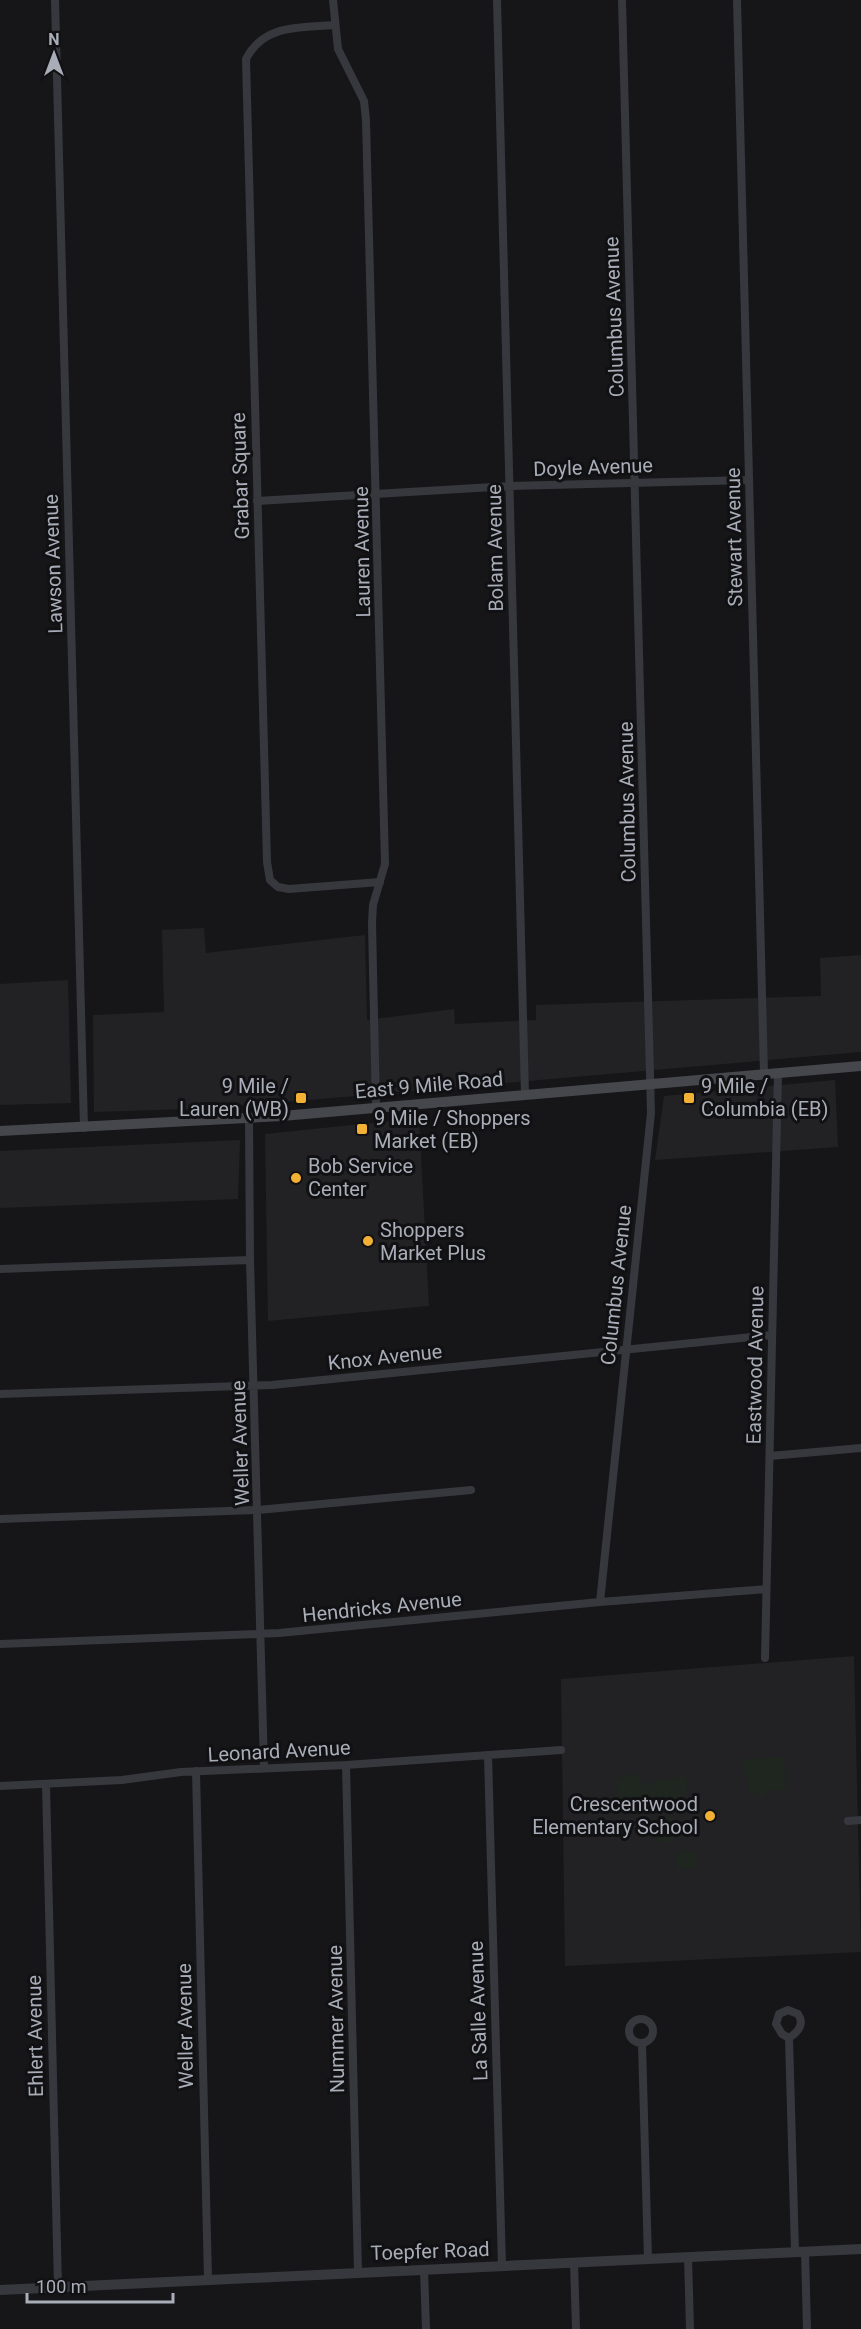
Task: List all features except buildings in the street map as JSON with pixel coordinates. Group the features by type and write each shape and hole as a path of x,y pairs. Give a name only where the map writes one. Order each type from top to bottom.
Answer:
{"main road":[{"name":"East 9 Mile Road","path":"0,1131 249,1118 861,1066"}],"street":[{"name":"Lawson Avenue","path":"55,0 84,1128"},
{"name":"Lauren Avenue","path":"333,0 334,25 340,57 364,101 366,113 385,864 373,905 372,923 376,1108"},
{"name":"Bolam Avenue","path":"497,0 525,1095"},
{"name":"Columbus Avenue","path":"600,1602 651,1113 622,0"},
{"name":"Stewart Avenue","path":"737,0 764,1074"},
{"name":"Grabar Square","path":"334,25 283,29 272,33 253,46 246,59 267,862 270,880 278,887 289,889 380,882"},
{"name":"Doyle Avenue","path":"257,501 377,492 510,486 750,480"},
{"name":"Eastwood Avenue","path":"765,1658 778,1072"},
{"name":"Weller Avenue","path":"249,1118 250,1260 264,1767"},
{"path":"0,1269 250,1260"},
{"name":"Knox Avenue","path":"0,1394 254,1385 772,1335"},
{"path":"770,1456 861,1448"},
{"path":"0,1519 258,1510 471,1490"},
{"name":"Hendricks Avenue","path":"0,1644 261,1633 766,1589"},
{"name":"Leonard Avenue","path":"0,1786 122,1780 196,1771 346,1765 561,1750"},
{"name":"La Salle Avenue","path":"488,1755 502,2266"},
{"name":"Nummer Avenue","path":"346,1765 358,2272"},
{"name":"Weller Avenue","path":"196,1771 208,2280"},
{"name":"Ehlert Avenue","path":"46,1784 58,2287"},
{"path":"848,1821 861,1820"},
{"path":"789,2038 800,2251 807,2329"},
{"path":"642,2044 648,2259"},
{"name":"Toepfer Road","path":"0,2290 800,2251 861,2250"},
{"path":"688,2257 690,2329"},
{"path":"574,2262 576,2329"},
{"path":"424,2269 426,2329"}],"shaded area":[{"path":"204,928 206,953 365,935 367,1020 454,1009 455,1024 536,1020 536,1005 821,996 820,958 861,955 861,1052 309,1100 188,1109 94,1112 93,1015 164,1012 162,930"},
{"path":"68,980 71,1103 0,1105 0,984"},
{"path":"835,1080 838,1147 655,1160 664,1096"},
{"path":"419,1118 429,1306 268,1321 265,1134"},
{"path":"240,1140 238,1199 0,1208 0,1151"},
{"name":"Crescentwood Elementary School","path":"854,1656 861,1952 565,1966 561,1679"},
{"path":"784,1757 786,1790 766,1791 765,1797 760,1797 760,1793 750,1793 741,1759"},
{"path":"639,1773 641,1785 652,1785 653,1780 678,1778 683,1774 688,1782 685,1796 679,1798 677,1807 672,1809 618,1807 617,1778"},
{"path":"673,1817 673,1842 659,1842 653,1836 652,1825 660,1818"},
{"path":"676,1852 695,1852 696,1869 677,1869"}],"place":[{"name":"9 Mile / Lauren (WB)","path":"301,1098"},
{"name":"9 Mile / Columbia (EB)","path":"689,1098"},
{"name":"9 Mile / Shoppers Market (EB)","path":"362,1129"},
{"name":"Bob Service Center","path":"296,1178"},
{"name":"Shoppers Market Plus","path":"368,1241"},
{"name":"Crescentwood Elementary School","path":"710,1816"}]}
